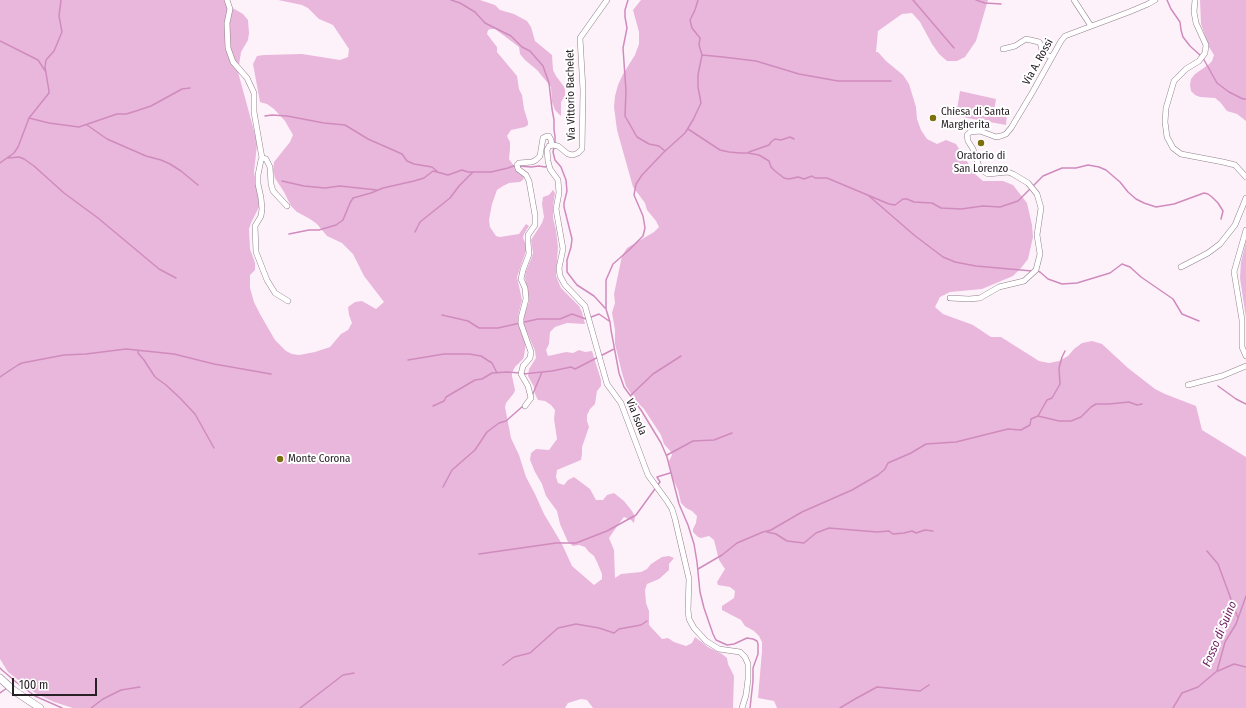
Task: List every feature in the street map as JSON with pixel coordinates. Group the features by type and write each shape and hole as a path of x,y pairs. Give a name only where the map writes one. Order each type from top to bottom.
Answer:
{"main road":[{"path":"0,678 13,690 40,708"}],"street":[{"path":"227,0 230,9 227,23 228,48 233,62 247,78 254,94 254,112 262,158 260,160 258,175 262,209 255,226 256,252 264,274 275,294 288,301"},
{"name":"Via Vittorio Bachelet","path":"552,145 558,146 568,154 573,155 582,149 583,90 580,38 608,0"},
{"path":"1074,0 1091,26"},
{"name":"Via A. Rossi","path":"950,298 980,298 999,287 1024,280 1036,270 1040,254 1037,235 1041,208 1037,194 1028,183 1013,174 1008,172 988,174 980,169 968,141 967,135 970,132 980,131 992,136 1001,136 1006,134 1065,36 1148,4 1154,0"},
{"path":"1195,0 1194,12 1196,23 1206,45 1205,52 1202,57 1186,69 1174,81 1166,108 1165,130 1169,143 1181,154 1235,165 1246,177"},
{"path":"1003,49 1015,46 1026,40 1039,42 1042,45 1042,51 1044,54 1052,57"},
{"path":"525,406 531,398 528,386 521,374 523,366 530,358 532,352 521,324 526,299 522,279 523,270 529,254 528,235 535,225 535,215 529,181 518,169 517,165 519,163 532,162 540,156 543,138 549,136 552,140 552,145"},
{"name":"Via Isola","path":"552,145 549,146 547,150 547,156 550,169 558,180 559,193 556,209 563,249 559,268 560,276 585,306 607,384 622,403 648,475 667,500 674,514 689,579 689,619 694,628 706,641 719,649 740,652 745,657 748,664 746,695 742,708"},
{"path":"262,158 266,160 270,167 273,191 287,206"},
{"path":"1181,267 1208,253 1220,244 1235,225 1246,198"},
{"path":"1246,230 1234,272 1242,320 1242,347 1246,356"},
{"path":"1188,385 1222,376 1246,366"}],"shaded area":[{"path":"0,0 224,0 231,7 243,14 248,20 249,33 248,40 241,52 238,72 256,138 257,145 254,172 260,205 249,229 250,249 255,263 255,270 250,275 250,288 254,302 275,340 286,351 299,355 330,347 341,334 348,330 352,323 348,307 355,302 362,301 376,309 384,302 364,276 353,254 342,243 327,236 317,224 297,212 291,206 275,178 273,170 274,162 290,142 293,135 285,121 274,109 267,104 260,102 253,64 257,56 302,54 340,60 348,57 349,49 333,25 319,19 308,8 302,5 278,0 480,0 495,5 500,10 514,14 527,21 531,27 535,41 552,55 553,70 565,88 565,96 561,102 561,116 555,110 552,102 551,87 537,70 520,54 519,47 495,29 488,30 487,34 497,47 497,52 517,76 528,122 528,125 525,127 511,130 507,136 510,142 509,159 524,177 523,180 520,182 509,183 497,190 492,204 489,220 490,227 496,236 500,237 519,234 526,224 529,226 523,238 526,244 526,251 517,277 522,300 518,316 526,343 523,359 515,367 512,373 515,390 505,407 511,438 519,455 526,477 544,514 562,544 572,566 594,585 602,579 602,574 594,556 585,547 579,545 573,546 568,542 560,524 557,511 546,496 542,484 530,460 531,453 536,449 549,450 557,439 554,419 555,410 545,401 538,400 534,387 528,376 529,369 536,358 535,351 524,325 523,318 529,301 525,278 533,253 531,240 542,223 544,217 542,204 543,197 549,195 553,190 555,193 553,218 558,247 556,276 561,288 579,306 585,324 567,323 555,327 550,332 549,344 546,350 548,356 566,352 573,353 579,350 585,352 592,351 601,380 601,386 597,391 595,404 587,415 589,427 582,447 581,460 557,470 556,477 558,483 564,485 568,480 574,477 590,489 596,500 603,500 607,495 614,493 624,501 632,511 635,517 634,523 624,517 609,538 614,550 615,578 621,574 641,572 662,557 669,556 674,558 669,564 669,570 659,579 647,584 645,590 646,603 649,611 649,625 662,639 668,638 674,642 686,646 692,643 695,637 708,647 727,658 728,664 734,676 733,708 593,708 587,700 581,699 568,703 565,708 73,708 54,702 35,693 8,672 0,659"},
{"path":"641,0 988,0 976,41 965,57 957,61 947,61 939,54 920,22 912,13 902,14 878,31 876,52 878,52 886,61 903,75 909,84 916,107 917,119 921,130 927,139 937,144 946,140 956,144 975,174 983,181 1003,181 1013,185 1027,203 1032,225 1033,237 1028,259 1013,276 982,289 950,292 940,297 935,307 943,314 973,325 991,337 1001,337 1039,361 1049,363 1059,361 1068,356 1082,343 1092,341 1102,344 1128,368 1155,389 1196,406 1202,430 1246,457 1246,708 777,708 774,701 758,698 762,642 759,636 745,626 741,620 722,610 722,606 734,598 735,591 730,587 718,585 717,582 725,569 719,560 714,540 709,536 701,538 698,537 693,532 697,516 681,503 678,490 672,477 669,461 672,455 671,452 664,444 661,435 644,409 636,401 626,386 615,344 615,330 612,313 615,303 614,294 622,256 627,248 654,232 659,227 647,210 645,203 633,187 617,130 614,107 618,85 635,55 639,44 639,32 633,10"},
{"path":"1200,0 1246,0 1246,121 1237,114 1227,111 1215,98 1200,97 1191,91 1191,79 1212,61 1214,55 1209,47 1201,24"},
{"path":"960,91 996,99 994,111 1007,114 1006,125 956,116"},
{"path":"1246,242 1246,318 1240,278 1241,262"}],"waterway":[{"path":"0,163 14,153 18,147 29,118 49,93 45,67 46,60 54,51 62,32 59,16 61,0"},
{"path":"451,0 460,3 475,12 485,23 511,36 522,47 530,51 543,66 549,83 554,120 555,143"},
{"path":"628,0 625,10 627,28 623,48 626,91 625,116 637,137 649,144 659,146 665,151"},
{"path":"698,0 690,20 692,28 700,38 699,45 702,55 698,75 698,87 701,103 685,133 664,152 642,175 636,184 634,195 643,216 645,228 643,236 613,264 606,280 606,309 610,322 619,373 624,387 641,410 661,443 667,457 679,504 694,544 700,592 713,634 716,640 727,645 734,644 747,638 757,641 758,654 753,668 750,708"},
{"path":"913,0 954,48"},
{"path":"976,0 985,3 1001,4"},
{"path":"1167,0 1180,22 1183,37 1201,56"},
{"path":"0,41 38,60 46,72"},
{"path":"702,55 756,61 799,74 838,81 891,81"},
{"path":"1203,58 1217,83 1229,92 1246,99"},
{"path":"29,118 49,123 79,127 117,114 126,114 151,106 182,89 190,88"},
{"path":"265,116 287,116 324,123 345,125 368,139 402,154 407,161 414,164 432,167 438,172"},
{"path":"87,125 107,139 146,156 170,164 198,185"},
{"path":"688,129 720,150 759,155 769,161 771,167 784,178 789,179 798,177 804,179 812,176 815,178 827,178 889,204 895,205 903,199 907,199 914,202 932,203 941,208 961,209 983,206 1000,207 1018,201 1043,176 1062,168 1076,168 1088,165 1106,170 1136,199 1156,207 1174,204 1204,193 1208,194 1218,203 1223,211 1221,219"},
{"path":"749,152 769,145 775,139 781,140 790,137 794,139"},
{"path":"554,147 553,152 555,160 561,167 566,180 567,191 564,207 572,239 567,260 567,272 577,285 594,296 605,308"},
{"path":"8,158 19,157 34,166 64,193 98,218 159,269 176,278"},
{"path":"289,234 309,230 319,230 336,225 343,220 353,198 383,188 424,178 433,171 448,175 462,170 468,172 491,172 516,165"},
{"path":"519,166 547,166"},
{"path":"415,232 420,222 450,198 459,186 473,172"},
{"path":"282,181 304,186 325,188 340,186 377,190"},
{"path":"869,196 914,235 943,257 955,262 976,266 1032,271"},
{"path":"1038,271 1048,279 1062,284 1077,283 1110,273 1122,264 1130,267 1141,277 1173,299 1182,314 1199,321"},
{"path":"442,315 468,321 479,328 498,328 538,319 560,319 572,314 586,319 599,314 609,321"},
{"path":"0,377 22,363 64,355 126,349 174,354 214,364 271,374"},
{"path":"523,374 552,371 571,367 575,369 614,349"},
{"path":"138,350 138,353 155,377 166,385 195,414 214,448"},
{"path":"1038,416 1047,400 1052,398 1060,384 1059,368 1065,351"},
{"path":"408,360 444,354 469,354 481,356 492,363 497,373"},
{"path":"631,395 653,374 681,356"},
{"path":"532,396 542,372"},
{"path":"433,406 444,401 446,397 475,380 482,379 492,373 520,373"},
{"path":"1218,386 1236,399 1246,404"},
{"path":"698,569 722,555 737,543 771,530 802,512 852,490 878,475 885,469 888,463 911,453 926,444 956,442 1008,429 1021,430 1030,425 1031,419 1038,416 1059,421 1071,421 1081,417 1096,404 1129,402 1137,405 1142,404"},
{"path":"443,487 452,470 475,450 487,432 499,423 506,421 523,406"},
{"path":"667,455 693,441 714,440 732,433"},
{"path":"479,554 556,543 576,543 607,531 636,515 660,482 657,477 670,473"},
{"path":"767,532 776,534 787,541 804,543 816,533 829,528 877,532 889,531 893,534 912,531 916,533 925,530 933,531"},
{"path":"1207,551 1218,564 1238,618"},
{"name":"Fosso di Suino","path":"1173,708 1182,693 1198,687 1217,671 1225,642 1236,624 1246,596"},
{"path":"503,665 514,657 530,653 558,628 576,624 599,628 614,633 619,629 641,625 647,621"},
{"path":"1218,671 1234,664 1246,667"},
{"path":"0,668 35,696 62,708"},
{"path":"300,708 343,675 354,673"},
{"path":"840,708 877,687 920,691 929,685"},
{"path":"91,708 103,699 121,690 140,687"},
{"path":"0,693 7,688"}],"place":[{"name":"Chiesa di Santa Margherita","path":"933,118"},
{"name":"Oratorio di San Lorenzo","path":"981,143"},
{"name":"Monte Corona","path":"280,459"}]}
